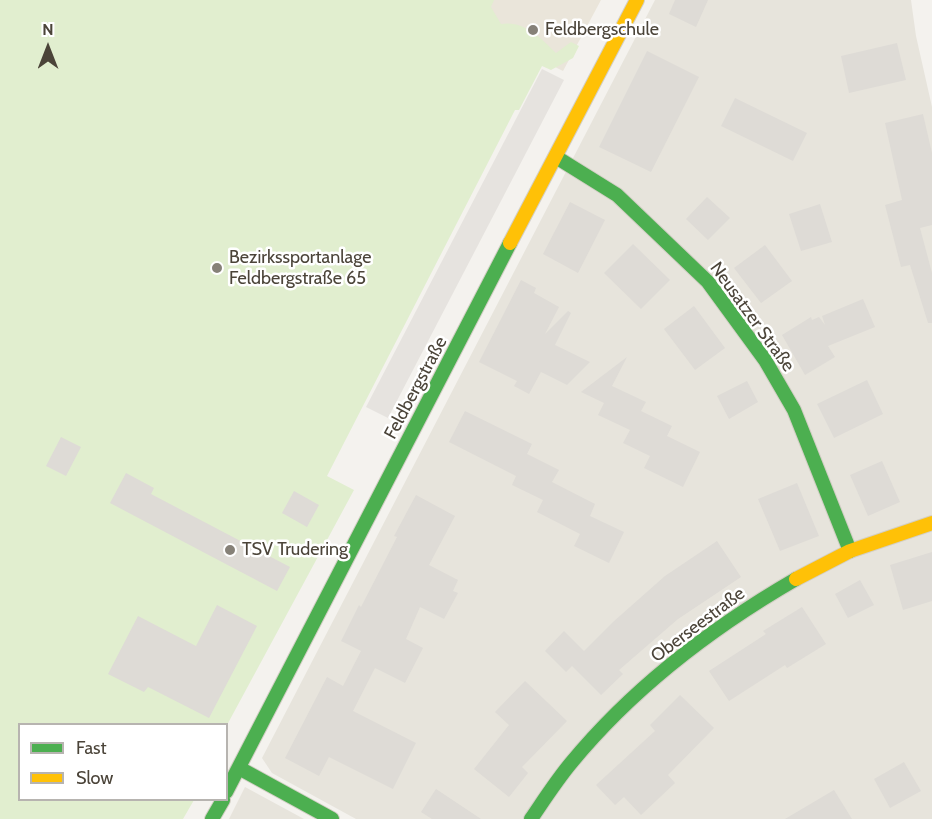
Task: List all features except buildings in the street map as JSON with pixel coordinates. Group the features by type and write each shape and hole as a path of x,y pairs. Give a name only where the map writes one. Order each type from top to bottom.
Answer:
{"street":[{"name":"Feldbergstraße","path":"228,788 637,0"},
{"name":"Neusatzer Straße","path":"556,157 617,195 708,282 765,360 794,410 850,551"},
{"name":"Oberseestraße","path":"531,819 576,757 657,678 701,642 766,596 850,551 932,523"},
{"path":"239,768 332,819"},
{"path":"212,819 222,801"}],"shaded area":[{"name":"Feldbergschule","path":"421,0 601,0 563,71"},
{"path":"655,0 911,0 916,36 932,107 932,819 356,819 272,773 262,758"},
{"path":"542,69 564,80 388,418 366,407"},
{"path":"245,787 304,819 229,819"}],"green space":[{"name":"Bezirkssportanlage Feldbergstraße 65","path":"0,0 494,0 491,7 501,24 509,23 525,27 556,53 571,42 579,46 573,58 551,70 542,66 519,110 515,110 327,476 354,490 228,723 18,723 18,801 193,801 183,819 0,819"}],"traffic: fast":[{"path":"556,157 617,195 708,282 765,360 794,410 850,551"},
{"path":"228,788 510,243"},
{"path":"531,819 571,763 620,710 647,685 704,639 796,579"},
{"path":"239,768 332,819"},
{"path":"212,819 222,801"}],"traffic: slow":[{"path":"510,243 637,0"},
{"path":"796,579 850,551 932,523"}],"place":[{"name":"Feldbergschule","path":"533,30"},
{"name":"Bezirkssportanlage Feldbergstraße 65","path":"217,268"},
{"name":"TSV Trudering","path":"230,550"}]}
